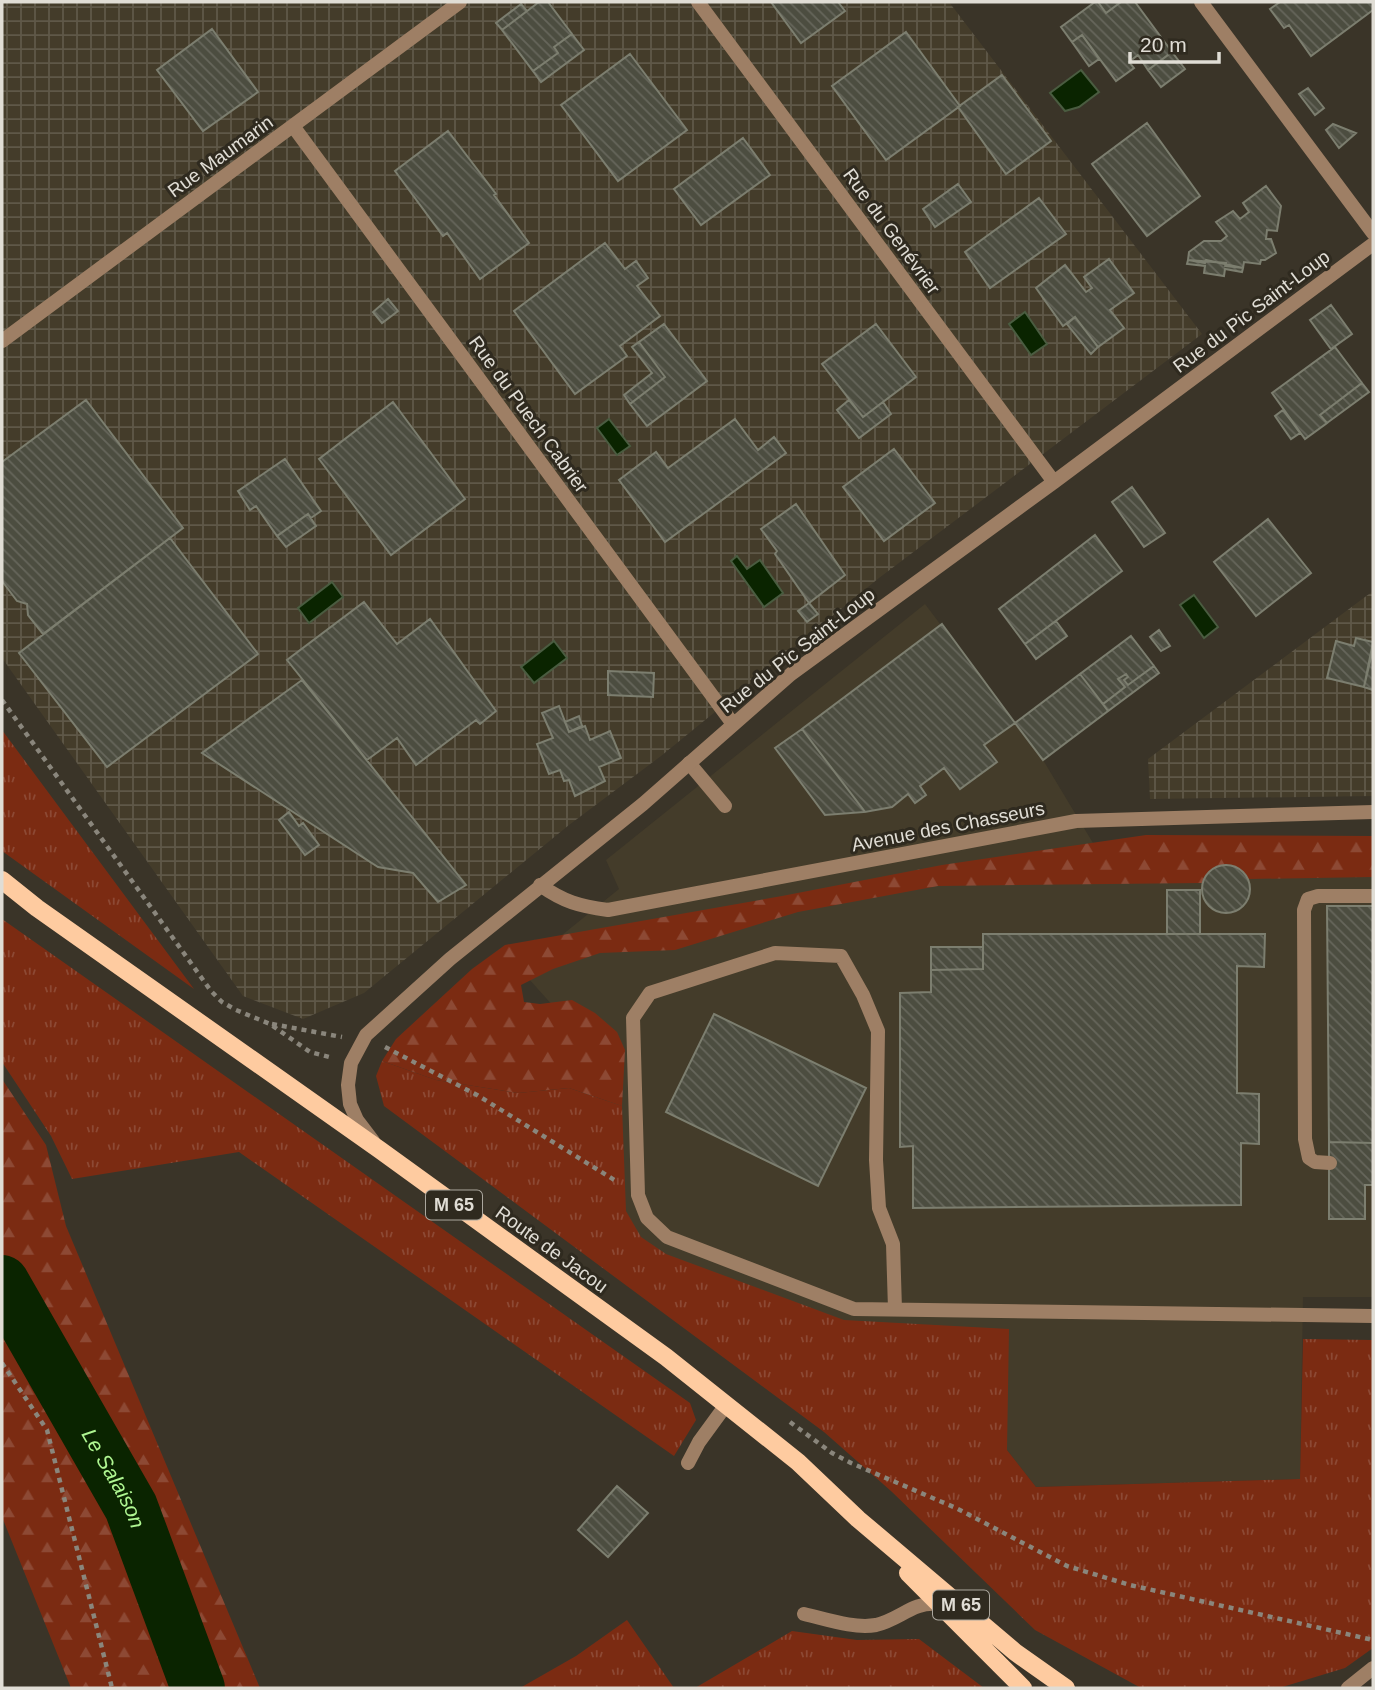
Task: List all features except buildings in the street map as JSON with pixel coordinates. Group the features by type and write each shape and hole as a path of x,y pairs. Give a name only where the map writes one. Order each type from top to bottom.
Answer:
{"main road":[{"name":"Route de Jacou","path":"2,880 37,908 380,1150 666,1357 798,1462 858,1519 1015,1652 1066,1688"},
{"name":"Route de Jacou","path":"2,891 37,908"},
{"name":"Route de Jacou","path":"858,1519 937,1604 1023,1688"}],"street":[{"name":"Rue Maumarin","path":"2,341 460,2"},
{"name":"Rue du Genévrier","path":"698,2 1054,482"},
{"path":"1201,2 1373,233"},
{"name":"Rue du Puech Cabrier","path":"293,126 733,724"},
{"name":"Rue du Pic Saint-Loup","path":"380,1150 356,1120 350,1104 348,1085 351,1063 366,1035 450,959 643,804 791,674 1373,244"},
{"path":"689,763 725,806"},
{"name":"Avenue des Chasseurs","path":"540,885 557,897 579,906 608,910 1076,821 1373,812"},
{"path":"1329,1163 1315,1162 1309,1158 1304,1139 1304,910 1308,899 1318,896 1373,896"},
{"path":"895,1309 893,1244 879,1208 876,1160 878,1031 842,956 775,953 650,993 633,1018 638,1195 647,1218 667,1237 854,1309 1373,1316"},
{"path":"688,1463 699,1442 726,1405"},
{"path":"804,1614 871,1626 895,1619 922,1603 937,1604"},
{"path":"1348,1688 1373,1668"}],"path":[{"path":"2,700 211,991 222,1002 270,1024 385,1047 477,1095 638,1195"},
{"path":"270,1024 310,1052 351,1063"},
{"path":"2,1363 47,1430 112,1688"},
{"path":"780,1414 832,1453 956,1508 1067,1566 1130,1585 1373,1640"}],"shaded area":[{"path":"2,2 949,2 1202,334 879,578 661,756 569,825 364,993 303,1019 243,996 2,658"},
{"path":"1081,70 1099,92 1079,107 1065,111 1050,93"},
{"path":"1025,312 1047,344 1031,355 1009,324"},
{"path":"609,419 630,446 617,455 597,428"},
{"path":"737,556 747,569 760,560 783,593 764,607 731,561"},
{"path":"332,582 343,597 309,623 298,608"},
{"path":"1373,591 1373,796 1150,799 1148,759"},
{"path":"1194,595 1218,627 1204,638 1180,605"},
{"path":"925,604 1043,760 1096,848 1373,875 1373,1297 1303,1297 1300,1479 1036,1487 1007,1450 843,1330 662,1268 615,1215 606,1065 520,969 619,889 606,860"},
{"path":"554,641 567,658 534,683 521,667"}],"green space":[{"path":"2,730 194,989 2,851"},
{"path":"1146,835 1373,836 1373,877 1248,879 1237,868 1224,866 1211,871 1202,883 938,886 798,912 675,950 600,953 553,969 521,985 524,1002 540,1004 572,1000 595,1013 617,1032 625,1050 622,1106 569,1088 518,1093 436,1080 382,1061 396,1039 472,969 505,945 942,865"},
{"path":"2,919 690,1403 696,1420 674,1456 239,1152 72,1179 51,1136 2,1062"},
{"path":"382,1061 436,1080 518,1093 569,1088 622,1106 626,1211 641,1237 666,1254 844,1320 1009,1329 1007,1450 1036,1487 1300,1479 1303,1339 1373,1340 1373,1648 1345,1668 1279,1688 1141,1688 1035,1630 891,1491 824,1432 384,1106 376,1076"},
{"path":"2,1079 46,1145 66,1226 260,1688 71,1688 2,1517"},
{"path":"627,1620 674,1688 520,1688 576,1656"},
{"path":"792,1631 857,1640 919,1639 984,1688 695,1688"}],"waterway":[{"name":"Le Salaison","path":"2,1282 131,1507 198,1688"}]}
